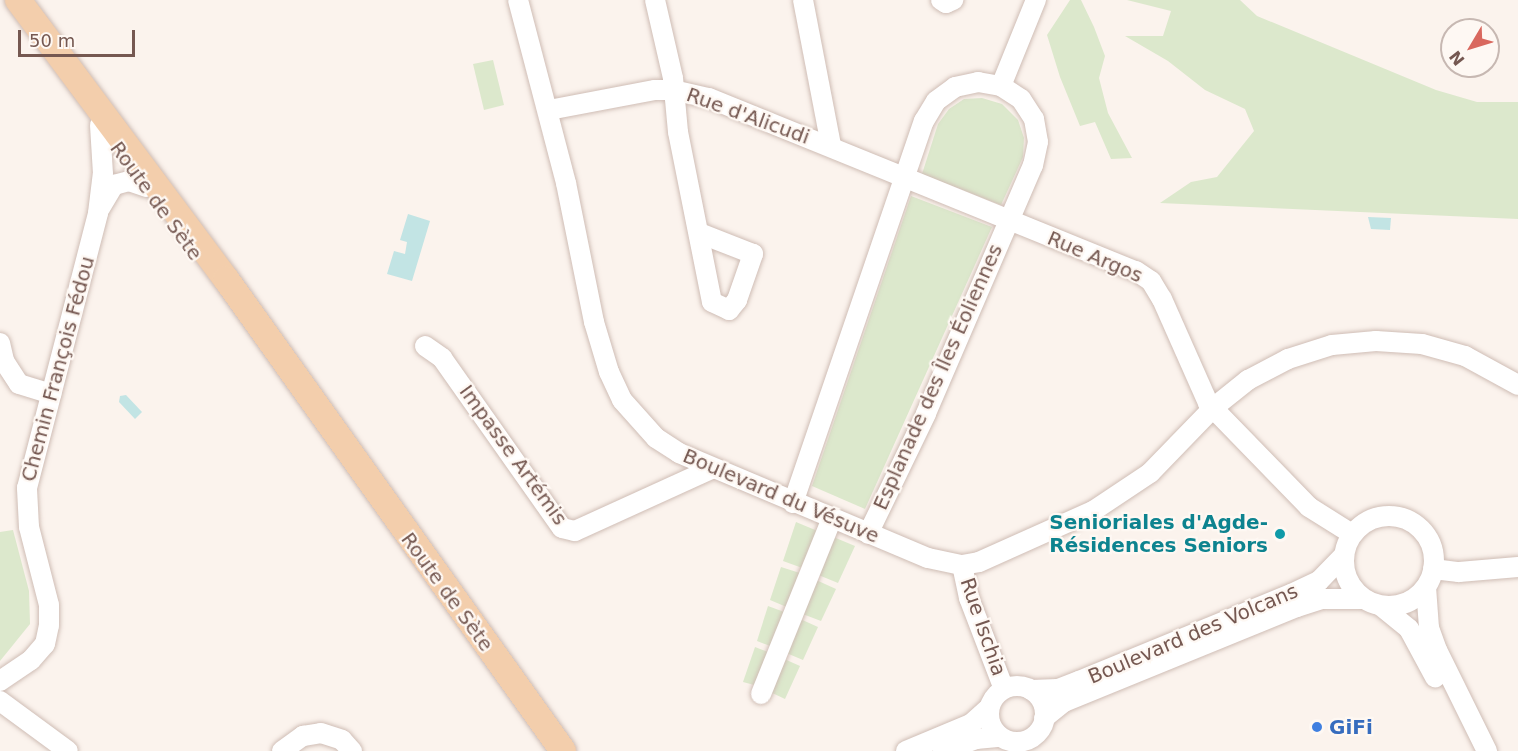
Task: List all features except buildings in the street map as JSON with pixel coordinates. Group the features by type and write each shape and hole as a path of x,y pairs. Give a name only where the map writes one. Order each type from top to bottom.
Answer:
{"main road":[{"name":"Route de Sète","path":"2,0 311,403"},
{"name":"Route de Sète","path":"18,0 226,279 311,403 563,751"}],"street":[{"name":"Boulevard du Vésuve","path":"518,0 549,110 594,322 609,372 622,400 657,438 711,469 928,558 962,565 999,553 1122,493 1176,450 1213,408 1248,380 1288,359 1332,345 1376,341 1445,349 1518,385"},
{"path":"655,0 674,90 678,132 699,233"},
{"path":"803,0 831,146"},
{"path":"941,0 946,3 953,0"},
{"path":"793,503 924,122 936,101 960,86 978,82 1001,86 1036,0"},
{"name":"Esplanade des Îles Éoliennes","path":"868,534 926,414 1007,219 1033,165 1038,142 1034,119 1021,99 1001,86"},
{"name":"Rue d'Alicudi","path":"549,110 674,90 709,98 831,146 904,179"},
{"name":"Chemin François Fédou","path":"0,681 31,660 45,644 49,625 49,605 33,554 26,507 29,472 98,213 103,174 100,125"},
{"name":"Esplanade des Îles Éoliennes","path":"904,179 1007,219"},
{"name":"Chemin François Fédou","path":"98,213 114,185 129,182 146,188"},
{"name":"Rue Argos","path":"1007,219 1136,271 1151,281 1201,390 1213,408 1309,507 1352,534"},
{"path":"0,343 4,361 16,381 51,394"},
{"name":"Impasse Artémis","path":"425,346 442,358 562,528 575,531 711,469"},
{"path":"1472,751 1409,629 1382,606 1363,598 1348,579 1343,556 1352,534 1365,523 1381,517 1398,517 1414,524 1426,536 1433,552 1427,616 1437,650 1487,751"},
{"path":"761,694 832,518"},
{"name":"Boulevard des Volcans","path":"1031,690 1058,689 1291,594 1319,581 1343,556"},
{"name":"Rue Ischia","path":"962,565 969,597 1005,689"},
{"path":"1382,606 1398,606 1414,599 1430,578 1459,572 1518,567"},
{"name":"Boulevard des Volcans","path":"1044,718 1064,702 1297,608 1322,599 1363,598"},
{"path":"906,751 971,724 1005,689 1013,686 1031,690 1042,702 1044,718 1039,732 1029,746 1000,737 990,724 989,708"},
{"path":"0,701 68,751"},
{"path":"282,751 303,736 321,734 342,740 352,751"},
{"path":"942,751 976,739 1000,737"}],"green space":[{"path":"1070,0 1081,0 1094,27 1105,56 1099,78 1108,113 1132,158 1111,159 1095,122 1080,126 1060,77 1047,35"},
{"path":"1127,0 1240,0 1257,16 1436,90 1477,102 1518,102 1518,219 1160,203 1191,182 1217,177 1254,131 1245,109 1205,90 1168,61 1125,36 1163,36 1171,11"},
{"path":"493,60 504,105 484,110 473,64"},
{"path":"982,98 1002,104 1018,120 1024,138 1023,157 1001,205 922,174 938,124 949,109 964,99"},
{"path":"911,196 992,227 865,509 812,486"},
{"path":"796,522 820,532 805,569 783,561"},
{"path":"13,530 29,591 30,624 0,661 0,532"},
{"path":"831,536 855,546 838,583 816,574"},
{"path":"781,567 803,574 789,608 770,600"},
{"path":"814,579 836,589 821,621 800,613"},
{"path":"768,606 787,613 773,647 757,641"},
{"path":"798,618 818,627 803,660 784,652"},
{"path":"755,647 771,653 758,686 743,682"},
{"path":"782,658 800,666 785,699 768,691"}],"water":[{"path":"408,214 430,221 412,281 387,274 394,251 405,254 407,242 400,240"},
{"path":"1368,217 1391,218 1390,230 1371,229"},
{"path":"126,395 142,412 135,419 119,402 120,396"}],"place":[{"name":"Senioriales d'Agde- Résidences Seniors","path":"1280,534"},
{"name":"GiFi","path":"1317,727"}]}
